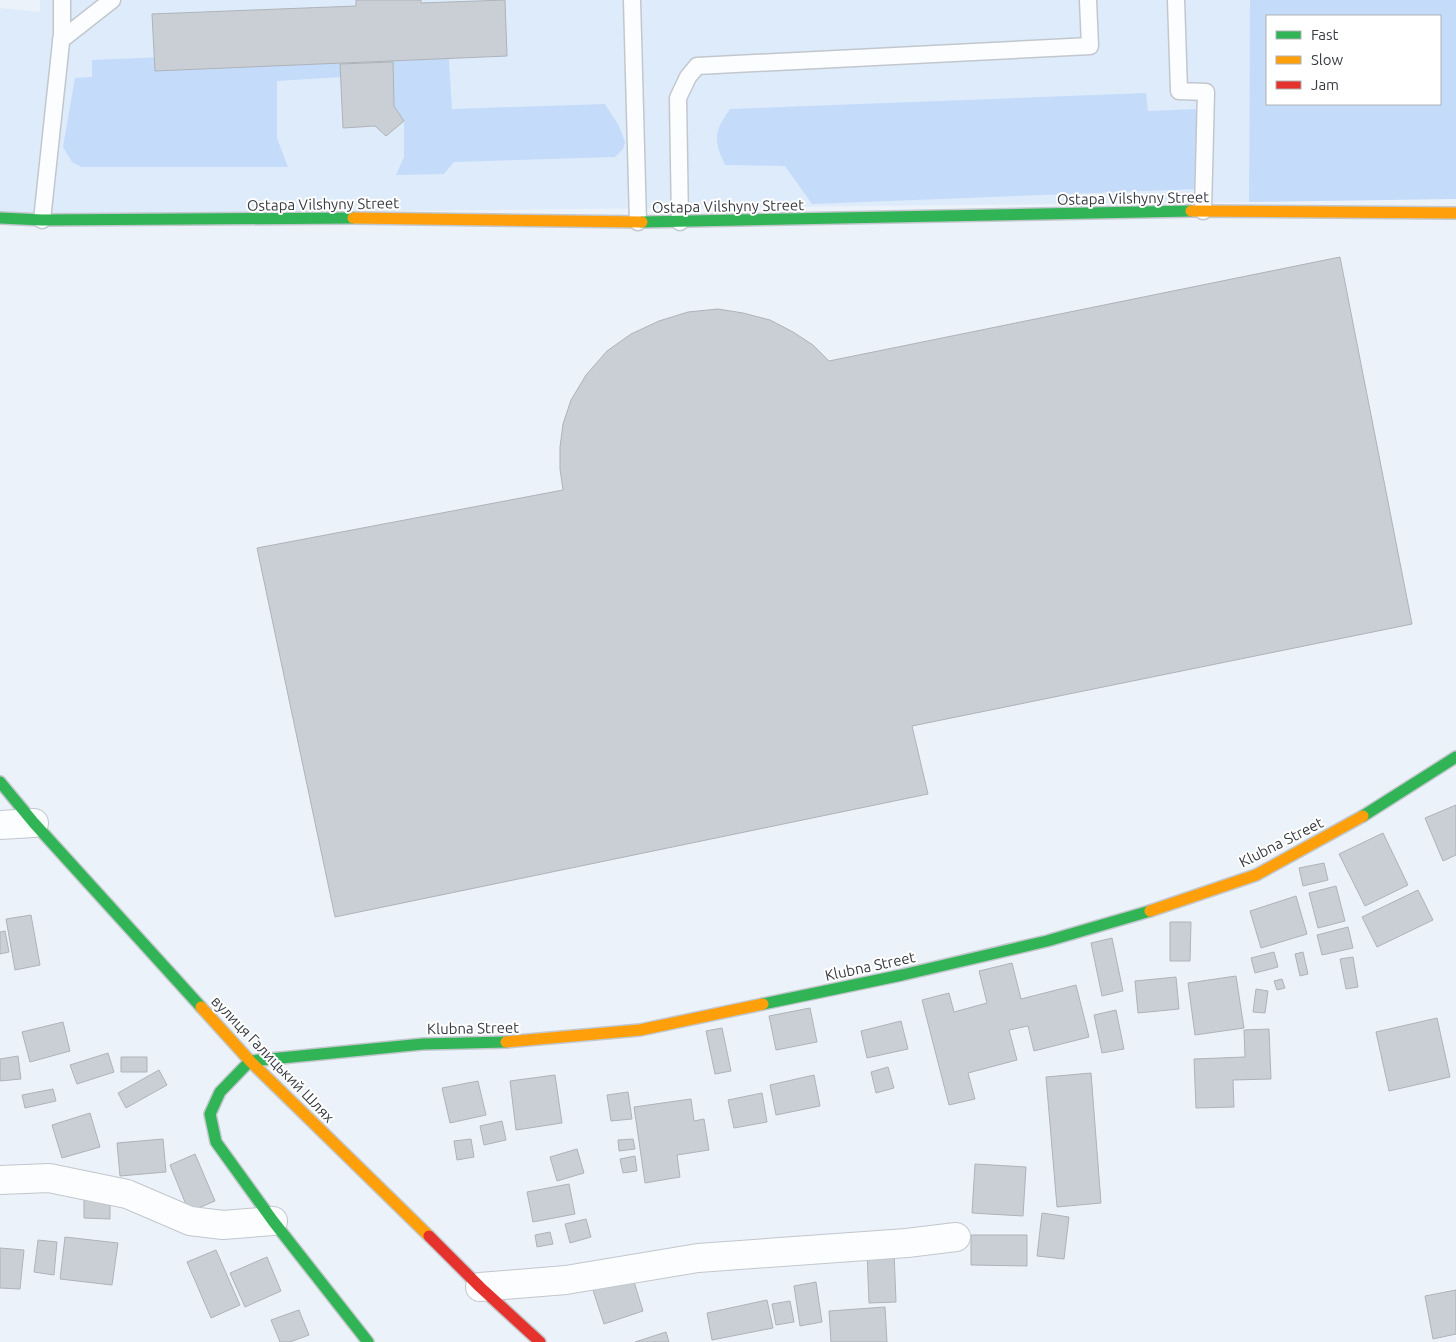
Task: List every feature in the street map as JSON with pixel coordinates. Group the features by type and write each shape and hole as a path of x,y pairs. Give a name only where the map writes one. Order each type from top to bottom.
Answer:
{"main road":[{"name":"Ostapa Vilshyny Street","path":"0,218 42,220 407,218 680,222 1203,211 1456,213"},
{"name":"Klubna Street","path":"250,1061 423,1044 517,1042 640,1030 902,975 1047,941 1166,906 1256,875 1370,812 1456,757"},
{"name":"вулиця Галицький Шлях","path":"0,782 34,823 250,1061 480,1287 540,1342"},
{"path":"250,1061 220,1092 210,1114 216,1142 274,1221 368,1342"}],"street":[{"path":"0,825 34,823"},
{"path":"0,1180 49,1178 127,1194 190,1221 223,1225 274,1221"},
{"path":"480,1287 566,1280 698,1258 907,1243 956,1237"}],"lane":[{"path":"42,220 61,40 62,0"},
{"path":"61,40 112,0"},
{"path":"632,0 638,222"},
{"path":"680,222 678,98 688,77 697,66 1090,46 1088,0"},
{"path":"1176,0 1179,91 1206,92 1203,211"}],"shaded area":[{"path":"40,0 1250,0 1249,202 0,215 0,8 40,12"},
{"path":"1250,0 1456,0 1456,199 1249,202"},
{"path":"448,45 452,109 605,104 619,126 625,142 623,149 615,157 454,162 444,174 396,175 404,157 404,121 394,106 392,62 341,64 341,77 277,81 277,138 288,167 81,167 72,162 63,147 75,78 92,77 92,60"},
{"path":"1146,93 1148,111 1198,109 1196,189 812,204 785,166 725,165 717,142 718,130 730,109"}],"building":[{"path":"356,0 421,0 421,3 505,0 507,56 155,71 152,14 356,6"},
{"path":"393,62 394,106 404,121 386,136 375,126 343,128 340,64"},
{"path":"1340,257 1412,624 912,726 928,794 335,917 257,548 563,490 560,469 560,447 563,424 571,400 586,375 607,351 631,334 659,321 688,312 718,309 770,320 813,345 829,361"},
{"path":"1456,805 1456,855 1443,861 1425,818"},
{"path":"1383,833 1408,885 1365,906 1339,854"},
{"path":"1324,863 1328,880 1303,886 1299,868"},
{"path":"1336,886 1345,921 1318,928 1309,893"},
{"path":"1418,890 1433,920 1377,947 1362,917"},
{"path":"1296,896 1307,934 1261,948 1250,911"},
{"path":"31,915 40,965 15,970 6,919"},
{"path":"1170,922 1191,922 1190,961 1170,961"},
{"path":"1348,927 1353,948 1322,955 1317,935"},
{"path":"5,931 9,952 0,954 0,932"},
{"path":"1112,938 1123,991 1102,996 1091,943"},
{"path":"1274,952 1278,967 1255,973 1251,958"},
{"path":"1303,952 1308,974 1300,976 1295,954"},
{"path":"1353,957 1358,987 1346,989 1340,959"},
{"path":"1012,963 1021,999 1076,985 1089,1037 1034,1051 1028,1026 1009,1030 1017,1060 968,1073 975,1099 949,1105 922,1000 949,993 954,1012 987,1003 979,971"},
{"path":"1236,976 1244,1028 1195,1035 1188,983"},
{"path":"1176,977 1179,1009 1138,1013 1135,981"},
{"path":"1282,979 1285,988 1277,990 1274,981"},
{"path":"1256,989 1268,991 1265,1013 1253,1012"},
{"path":"810,1008 817,1042 776,1050 769,1016"},
{"path":"1116,1010 1124,1049 1102,1053 1094,1015"},
{"path":"1437,1018 1450,1077 1389,1091 1376,1032"},
{"path":"901,1021 908,1049 867,1058 861,1031"},
{"path":"63,1022 70,1051 30,1062 22,1032"},
{"path":"722,1028 731,1071 715,1074 706,1031"},
{"path":"1269,1029 1271,1079 1233,1080 1234,1107 1196,1108 1194,1059 1245,1057 1244,1030"},
{"path":"108,1053 114,1072 77,1084 70,1065"},
{"path":"18,1056 21,1079 0,1081 0,1059"},
{"path":"121,1057 147,1057 147,1072 121,1072"},
{"path":"888,1067 894,1088 876,1093 871,1072"},
{"path":"159,1070 167,1085 126,1108 118,1093"},
{"path":"1091,1073 1101,1203 1057,1207 1046,1077"},
{"path":"555,1075 562,1123 516,1130 510,1081"},
{"path":"814,1075 820,1106 776,1115 770,1085"},
{"path":"478,1081 486,1115 450,1123 442,1088"},
{"path":"53,1089 56,1101 25,1108 22,1095"},
{"path":"628,1092 632,1119 611,1121 607,1095"},
{"path":"762,1093 767,1122 734,1128 728,1100"},
{"path":"691,1099 694,1121 704,1119 709,1150 677,1155 680,1177 645,1183 634,1107"},
{"path":"90,1113 100,1147 62,1158 52,1125"},
{"path":"502,1121 506,1140 484,1145 480,1126"},
{"path":"163,1139 166,1172 120,1176 117,1143"},
{"path":"471,1139 474,1157 457,1160 454,1141"},
{"path":"633,1139 635,1149 619,1151 618,1140"},
{"path":"577,1149 584,1173 557,1181 550,1157"},
{"path":"195,1154 215,1201 189,1212 170,1165"},
{"path":"635,1156 637,1171 623,1173 620,1159"},
{"path":"975,1164 1026,1167 1023,1216 972,1213"},
{"path":"569,1184 575,1214 533,1222 527,1192"},
{"path":"84,1194 110,1195 110,1219 84,1218"},
{"path":"1042,1213 1069,1217 1064,1259 1037,1256"},
{"path":"586,1219 591,1237 570,1243 565,1224"},
{"path":"550,1232 553,1244 537,1247 535,1235"},
{"path":"971,1235 1027,1235 1027,1266 971,1265"},
{"path":"65,1237 118,1243 112,1285 60,1279"},
{"path":"38,1240 57,1242 54,1275 34,1272"},
{"path":"0,1248 24,1250 20,1289 0,1288"},
{"path":"216,1250 240,1305 211,1318 187,1262"},
{"path":"894,1251 896,1302 869,1303 867,1252"},
{"path":"267,1257 281,1291 245,1307 230,1273"},
{"path":"631,1272 643,1311 604,1324 591,1284"},
{"path":"816,1282 822,1322 800,1326 794,1286"},
{"path":"1456,1290 1456,1334 1433,1339 1425,1296"},
{"path":"767,1300 773,1328 712,1340 707,1313"},
{"path":"790,1301 794,1322 776,1325 772,1304"},
{"path":"885,1307 887,1342 831,1342 829,1311"},
{"path":"299,1310 309,1335 290,1342 280,1342 271,1320"},
{"path":"666,1332 669,1342 635,1342"}],"traffic: fast":[{"path":"642,222 1191,211"},
{"path":"0,218 42,220 353,218"},
{"path":"1363,816 1456,757"},
{"path":"0,782 34,823 201,1007"},
{"path":"763,1004 902,975 1047,941 1150,911"},
{"path":"368,1342 273,1221 216,1142 210,1114 220,1092 250,1061 423,1044 506,1042"}],"traffic: slow":[{"path":"1191,211 1456,213"},
{"path":"353,218 642,222"},
{"path":"1150,911 1256,875 1363,816"},
{"path":"506,1042 640,1030 763,1004"},
{"path":"201,1007 250,1061 429,1236"}],"traffic: jam":[{"path":"429,1236 480,1287 540,1342"}]}
